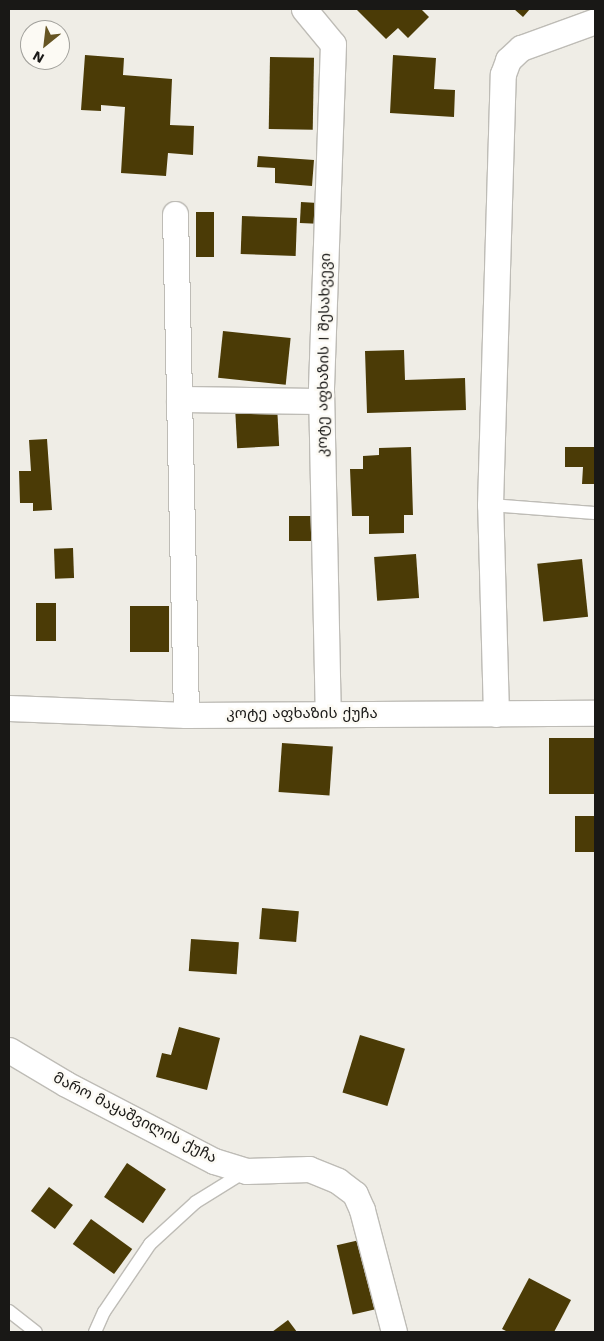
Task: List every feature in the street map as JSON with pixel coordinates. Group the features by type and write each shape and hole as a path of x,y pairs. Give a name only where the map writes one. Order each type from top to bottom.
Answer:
{"street":[{"name":"კოტე აფხაზის I შესახვევი","path":"304,9 333,44 321,401 328,713"},
{"path":"496,714 490,505 503,74 508,60 521,48 595,21"},
{"path":"175,214 186,715"},
{"path":"179,399 321,401"},
{"name":"კოტე აფხაზის ქუჩა","path":"9,708 186,715 595,713"},
{"name":"მარო მაყაშვილის ქუჩა","path":"9,1050 66,1084 192,1150 246,1171 309,1169 338,1181 355,1194 394,1332"}],"lane":[{"path":"490,505 595,513"},
{"path":"95,1332 104,1312 150,1244 196,1202 246,1171"},
{"path":"9,1312 36,1332"}],"building":[{"path":"356,9 421,9 429,17 408,38 398,28 386,39"},
{"path":"514,9 530,9 523,17"},
{"path":"85,55 124,58 123,75 172,79 170,125 194,126 193,155 168,153 166,176 121,173 125,107 101,105 101,111 81,110"},
{"path":"393,55 436,58 434,89 455,90 454,117 390,113"},
{"path":"270,57 314,58 313,130 269,129"},
{"path":"258,156 314,160 312,186 275,183 275,168 257,167"},
{"path":"301,202 318,203 317,224 300,223"},
{"path":"196,212 214,212 214,257 196,257"},
{"path":"242,216 297,218 296,256 241,254"},
{"path":"223,331 291,338 286,385 218,378"},
{"path":"404,350 405,380 465,378 466,410 367,413 365,351"},
{"path":"277,405 279,446 237,448 235,407"},
{"path":"47,439 52,510 33,511 33,503 20,503 19,471 31,471 29,440"},
{"path":"411,447 413,515 404,515 404,533 369,534 369,516 352,516 350,469 363,469 363,456 379,455 379,448"},
{"path":"565,447 595,447 595,484 582,484 583,467 565,467"},
{"path":"289,516 318,516 318,541 289,541"},
{"path":"73,548 74,578 55,579 54,549"},
{"path":"416,554 419,598 377,601 374,557"},
{"path":"582,559 588,617 543,621 537,564"},
{"path":"36,603 56,603 56,641 36,641"},
{"path":"130,606 169,606 169,652 130,652"},
{"path":"549,738 595,738 595,794 549,794"},
{"path":"282,743 333,747 329,795 279,792"},
{"path":"575,816 595,816 595,852 575,852"},
{"path":"262,908 299,911 296,942 259,939"},
{"path":"191,939 239,942 237,974 189,971"},
{"path":"179,1027 220,1038 207,1090 156,1077 162,1053 171,1055"},
{"path":"360,1035 405,1049 387,1106 342,1092"},
{"path":"127,1163 166,1189 143,1223 104,1197"},
{"path":"49,1187 73,1205 55,1229 31,1211"},
{"path":"91,1219 132,1249 114,1274 73,1244"},
{"path":"364,1239 380,1308 353,1314 337,1245"},
{"path":"529,1278 571,1300 554,1332 508,1332 502,1329"},
{"path":"288,1320 297,1332 272,1332"}]}
